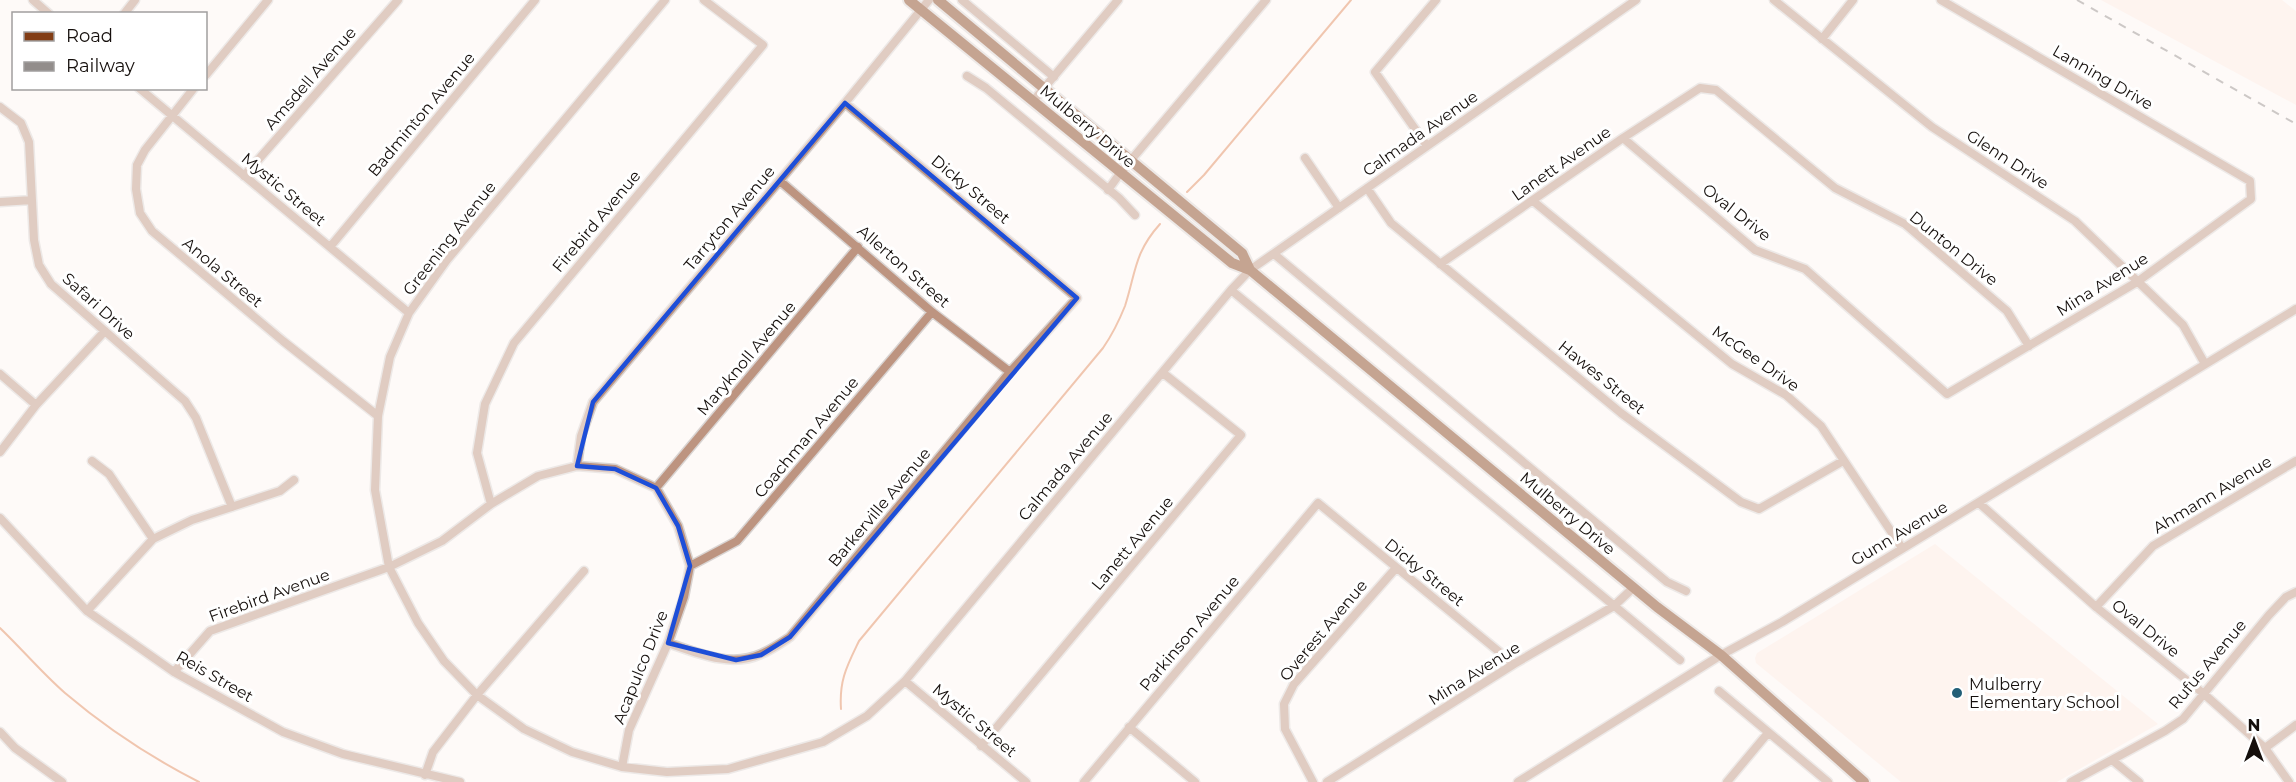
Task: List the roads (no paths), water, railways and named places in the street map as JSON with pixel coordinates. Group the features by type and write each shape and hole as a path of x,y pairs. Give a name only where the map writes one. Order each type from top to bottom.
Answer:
{"main road":[{"name":"Mulberry Drive","path":"909,0 1232,263 1250,270 1721,656 1864,782"},
{"name":"Mulberry Drive","path":"938,0 1242,253 1250,270"}],"street":[{"path":"33,0 47,12"},
{"path":"126,12 135,0"},
{"path":"207,74 268,0"},
{"name":"Amsdell Avenue","path":"244,176 398,0"},
{"name":"Badminton Avenue","path":"330,247 535,0"},
{"name":"Greening Avenue","path":"477,695 444,661 418,623 389,567 375,490 378,416 390,357 409,313 447,260 665,0"},
{"name":"Firebird Avenue","path":"491,504 477,453 485,404 514,343 763,45 704,0"},
{"name":"Tarryton Avenue","path":"577,466 581,436 593,402 929,0"},
{"path":"1034,100 1118,0"},
{"path":"1108,190 1266,0"},
{"path":"1427,146 1375,72 1436,0"},
{"name":"Calmada Avenue","path":"477,695 524,729 572,752 622,767 667,772 728,769 823,742 867,716 904,681 1250,270 1636,0"},
{"name":"Glenn Drive","path":"1773,0 1932,127 2075,221 2183,325 2205,364"},
{"path":"1822,39 1853,0"},
{"name":"Lanning Drive","path":"1941,0 2250,181"},
{"path":"966,1 1054,77"},
{"path":"967,76 986,88 1135,215"},
{"name":"Lanett Avenue","path":"1440,264 1700,88"},
{"name":"Dunton Drive","path":"1700,88 1716,90 1835,188 1905,224 2007,311 2029,346"},
{"name":"Mystic Street","path":"141,90 409,313"},
{"name":"Anola Street","path":"192,90 145,150 137,165 136,189 140,213 152,231 178,254 378,416"},
{"name":"Dicky Street","path":"845,103 1077,298"},
{"name":"Safari Drive","path":"0,106 21,123 29,142 34,240 39,265 44,275 51,285 184,401 196,418 232,507"},
{"name":"Oval Drive","path":"1623,138 1755,250 1805,269 1947,394"},
{"path":"1305,158 1339,208"},
{"name":"Allerton Street","path":"780,181 932,312 1010,372"},
{"name":"Mina Avenue","path":"1947,394 2137,282 2251,199 2250,181"},
{"name":"Hawes Street","path":"1367,188 1390,223 1621,413 1741,502 1759,509 1843,461"},
{"path":"0,202 32,200"},
{"name":"McGee Drive","path":"1533,201 1732,364 1786,395 1821,426 1902,549"},
{"name":"Maryknoll Avenue","path":"656,488 858,247"},
{"path":"1274,254 1667,582 1686,591"},
{"path":"1231,290 1680,660"},
{"name":"Barkerville Avenue","path":"668,643 711,657 736,660 760,655 790,637 1010,372 1077,298"},
{"name":"Gunn Avenue","path":"1518,782 1721,656 1782,622 2296,309"},
{"name":"Coachman Avenue","path":"690,566 737,541 932,312"},
{"path":"0,452 36,405 105,332"},
{"name":"Lanett Avenue","path":"981,746 1241,435 1163,373"},
{"path":"0,374 36,405"},
{"path":"92,461 109,474 153,539"},
{"name":"Ahmann Avenue","path":"2096,607 2153,546 2296,461"},
{"path":"389,567 442,541 491,504 538,476 577,466 615,469 656,488"},
{"path":"87,611 153,539 192,520 280,491 294,480"},
{"name":"Acapulco Drive","path":"622,767 629,730 668,643 684,597 690,566 678,526 656,488"},
{"name":"Dicky Street","path":"1318,503 1514,664"},
{"name":"Parkinson Avenue","path":"1084,782 1318,503"},
{"name":"Oval Drive","path":"1979,503 2096,607 2204,694 2265,748 2289,782"},
{"name":"Reis Street","path":"0,518 87,611 174,672 283,732 343,754 460,782"},
{"name":"Firebird Avenue","path":"174,672 210,631 389,567"},
{"name":"Overest Avenue","path":"1313,782 1285,729 1284,705 1294,684 1396,567"},
{"path":"424,775 433,752 477,695 584,571"},
{"name":"Mina Avenue","path":"1327,782 1514,664 1614,606 1634,587"},
{"name":"Rufus Avenue","path":"2072,782 2183,719 2269,615 2286,597 2296,592"},
{"name":"Mystic Street","path":"904,681 1026,782"},
{"path":"1719,691 1828,782"},
{"path":"2265,748 2296,725"},
{"path":"1129,727 1195,782"},
{"path":"0,732 15,748 62,782"},
{"path":"1727,782 1768,733"},
{"path":"2112,760 2139,782"}],"waterway":[{"path":"1187,192 1204,175 1351,0"},
{"path":"841,709 843,681 859,641 1103,348 1125,306 1140,254 1151,234 1160,224"},
{"path":"0,628 80,706 129,741 199,782"}],"railway":[{"path":"2077,0 2296,124"}],"place":[{"name":"Mulberry Elementary School","path":"1957,693"}]}
